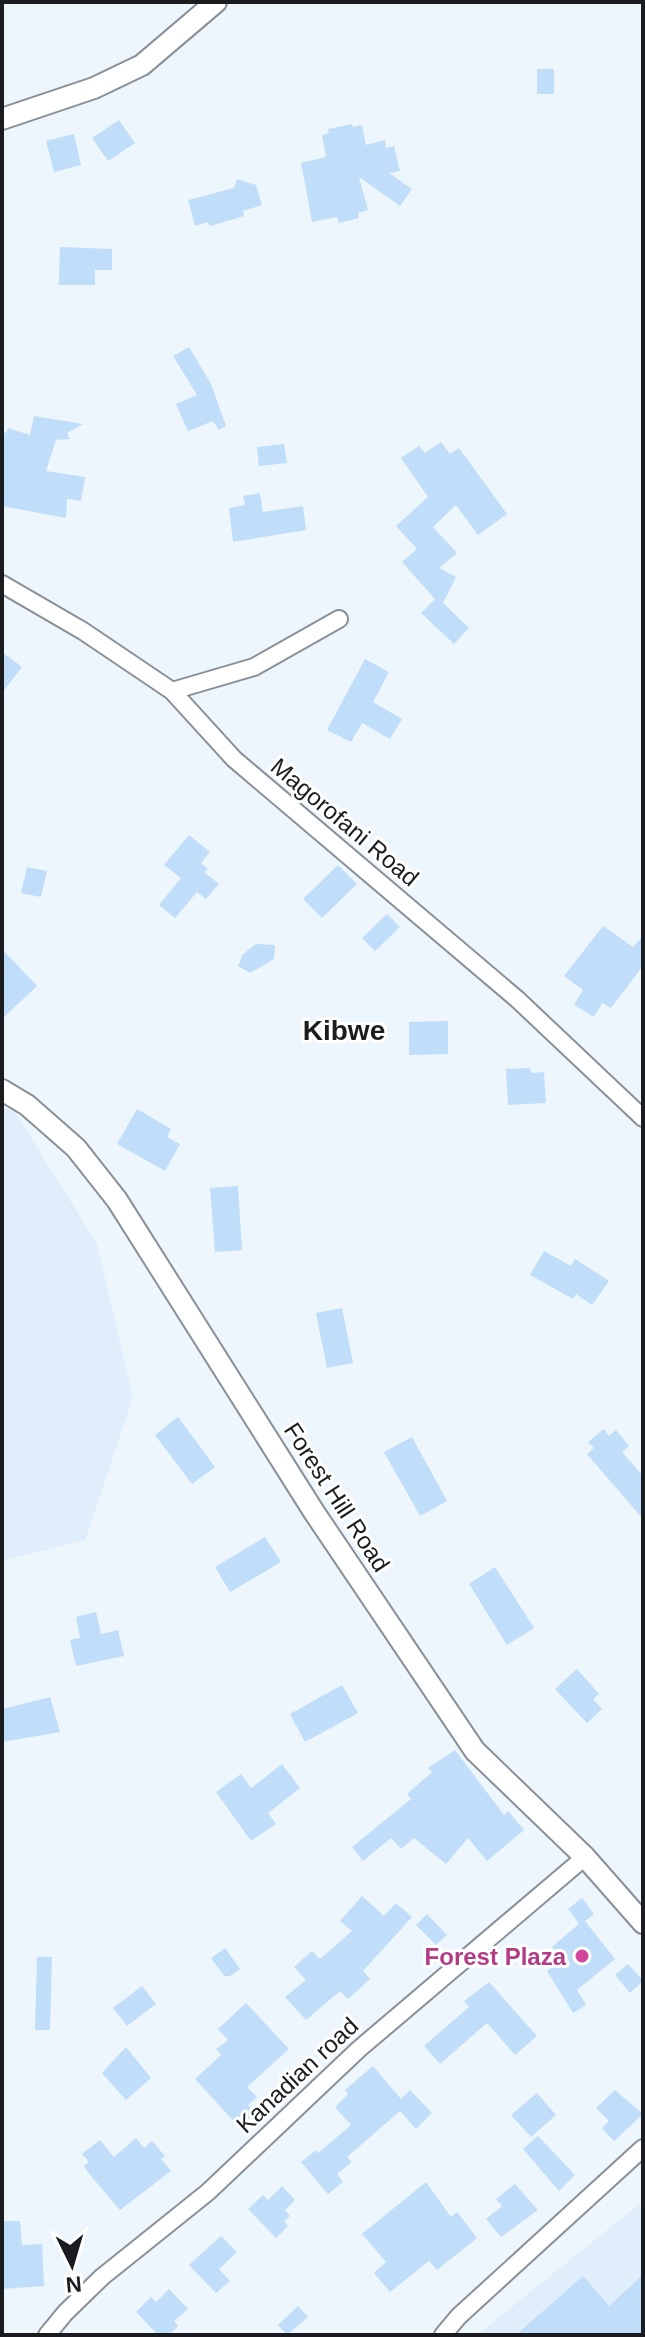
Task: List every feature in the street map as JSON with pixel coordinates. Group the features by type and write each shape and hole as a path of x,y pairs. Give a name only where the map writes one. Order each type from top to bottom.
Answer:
{"street":[{"path":"2,119 94,88 142,65 216,2"},
{"name":"Magorofani Road","path":"2,584 83,631 172,691 234,759 517,999 643,1118"},
{"path":"172,691 197,687 254,667 339,619"},
{"name":"Forest Hill Road","path":"2,1090 27,1105 76,1148 117,1200 314,1512 475,1751 585,1857 643,1923"},
{"name":"Kanadian road","path":"47,2335 102,2277 208,2192 359,2049 585,1857"},
{"path":"443,2335 459,2316 643,2148"}],"shaded area":[{"path":"2,1109 13,1109 97,1244 133,1397 85,1540 2,1561"},
{"path":"643,2201 643,2335 477,2335"}],"building":[{"path":"537,69 554,69 554,94 537,94"},
{"path":"119,120 135,143 108,161 92,138"},
{"path":"352,124 353,127 362,125 366,145 385,140 386,148 394,146 400,171 389,173 412,189 400,206 359,177 368,210 358,213 359,218 339,223 337,217 312,222 301,163 326,157 322,135 329,133 328,129"},
{"path":"74,134 81,165 54,172 46,141"},
{"path":"237,179 256,185 262,205 243,211 244,216 210,226 208,222 195,226 188,200 234,188"},
{"path":"60,247 112,249 112,270 95,270 95,285 59,285"},
{"path":"189,347 211,384 226,426 219,430 213,421 188,431 176,404 197,395 173,356"},
{"path":"34,416 83,424 67,433 70,439 56,440 46,471 85,477 81,501 67,499 66,518 2,506 2,432 6,433 8,428 30,435"},
{"path":"441,442 450,454 459,448 507,514 478,535 456,505 433,527 457,553 439,568 456,577 443,603 469,628 454,644 421,613 435,599 402,562 417,549 396,526 428,497 401,458 419,446 425,453"},
{"path":"284,444 287,463 259,466 257,447"},
{"path":"260,493 263,512 303,506 306,530 233,542 229,508 245,505 243,496"},
{"path":"2,652 22,667 2,693"},
{"path":"365,659 389,672 373,702 402,719 390,739 362,723 351,742 327,730"},
{"path":"189,835 210,852 201,863 208,869 204,872 219,884 206,899 197,892 175,918 159,905 181,878 164,865"},
{"path":"338,865 357,884 322,918 303,899"},
{"path":"27,867 47,871 41,897 21,893"},
{"path":"387,914 400,927 375,951 362,938"},
{"path":"603,926 633,947 643,936 643,966 611,1008 602,1003 594,1017 574,1005 583,990 564,976"},
{"path":"256,944 275,945 274,959 250,973 238,966 243,954"},
{"path":"2,949 37,986 2,1019"},
{"path":"448,1021 448,1054 409,1055 409,1022"},
{"path":"530,1068 531,1073 544,1072 546,1103 508,1105 506,1069"},
{"path":"137,1109 171,1129 167,1137 180,1144 165,1171 117,1144"},
{"path":"238,1186 242,1250 215,1252 210,1188"},
{"path":"544,1251 571,1266 575,1259 609,1281 592,1305 576,1294 573,1299 530,1275"},
{"path":"342,1308 353,1363 327,1368 316,1313"},
{"path":"178,1417 215,1467 192,1484 155,1435"},
{"path":"604,1429 609,1436 616,1430 629,1446 622,1452 643,1476 643,1519 587,1454 594,1448 588,1442"},
{"path":"412,1437 447,1501 420,1516 384,1452"},
{"path":"265,1537 281,1562 230,1592 215,1567"},
{"path":"495,1567 534,1628 507,1645 469,1584"},
{"path":"96,1612 101,1634 118,1630 124,1656 76,1666 70,1640 80,1638 76,1617"},
{"path":"577,1669 599,1694 593,1699 602,1709 587,1723 555,1689"},
{"path":"342,1685 358,1713 305,1742 290,1714"},
{"path":"50,1697 60,1732 2,1742 2,1709"},
{"path":"455,1750 504,1815 508,1811 524,1830 487,1861 468,1838 446,1864 414,1838 401,1849 391,1838 363,1861 352,1847 411,1799 407,1794 432,1772 428,1768"},
{"path":"282,1764 300,1788 268,1813 276,1824 251,1841 216,1792 241,1774 251,1788"},
{"path":"362,1896 384,1916 396,1903 412,1917 363,1971 370,1979 348,1999 340,1991 306,2020 285,1997 306,1980 294,1967 312,1951 320,1959 352,1931 340,1921"},
{"path":"582,1898 594,1914 585,1921 615,1959 577,1990 586,2005 573,2013 547,1971 562,1959 552,1947 579,1924 568,1909"},
{"path":"427,1914 447,1935 436,1945 416,1925"},
{"path":"225,1948 240,1969 230,1976 224,1976 211,1958"},
{"path":"37,1957 52,1957 50,2030 35,2030"},
{"path":"628,1964 643,1981 630,1993 615,1975"},
{"path":"489,1982 537,2036 515,2055 487,2023 440,2064 424,2046 469,2007 464,2001"},
{"path":"142,1986 156,2004 127,2026 113,2008"},
{"path":"246,2003 289,2049 247,2087 257,2097 248,2105 255,2113 239,2127 195,2079 221,2055 216,2049 228,2040 218,2029"},
{"path":"126,2047 151,2078 126,2100 102,2073"},
{"path":"373,2066 401,2099 410,2090 432,2113 416,2129 400,2111 347,2157 352,2162 337,2174 343,2182 328,2194 301,2162 316,2150 318,2153 351,2125 335,2107 348,2094 345,2090"},
{"path":"615,2090 643,2114 614,2141 602,2128 609,2121 596,2108"},
{"path":"537,2093 556,2115 531,2137 511,2115"},
{"path":"538,2136 575,2175 559,2191 523,2149"},
{"path":"136,2138 144,2148 152,2141 165,2156 161,2159 171,2171 120,2210 90,2175 84,2166 89,2162 82,2154 100,2140 114,2157"},
{"path":"426,2182 451,2217 457,2212 477,2238 437,2270 429,2261 390,2292 374,2273 386,2262 362,2234"},
{"path":"515,2184 538,2210 501,2237 486,2219 502,2206 496,2199"},
{"path":"282,2186 295,2200 285,2210 290,2216 284,2221 288,2226 276,2238 248,2209 263,2195 268,2200"},
{"path":"2,2221 20,2221 22,2245 42,2244 44,2286 2,2289"},
{"path":"221,2236 237,2252 219,2269 230,2281 216,2293 189,2265"},
{"path":"643,2275 643,2335 516,2335 583,2276 609,2306"},
{"path":"169,2289 188,2309 174,2321 178,2326 169,2335 158,2335 136,2312 151,2297 156,2302"},
{"path":"298,2306 308,2317 287,2335 278,2325"}],"place":[{"name":"Forest Plaza","path":"582,1956"}],"district":[{"name":"Kibwe","path":"344,1030"}]}
